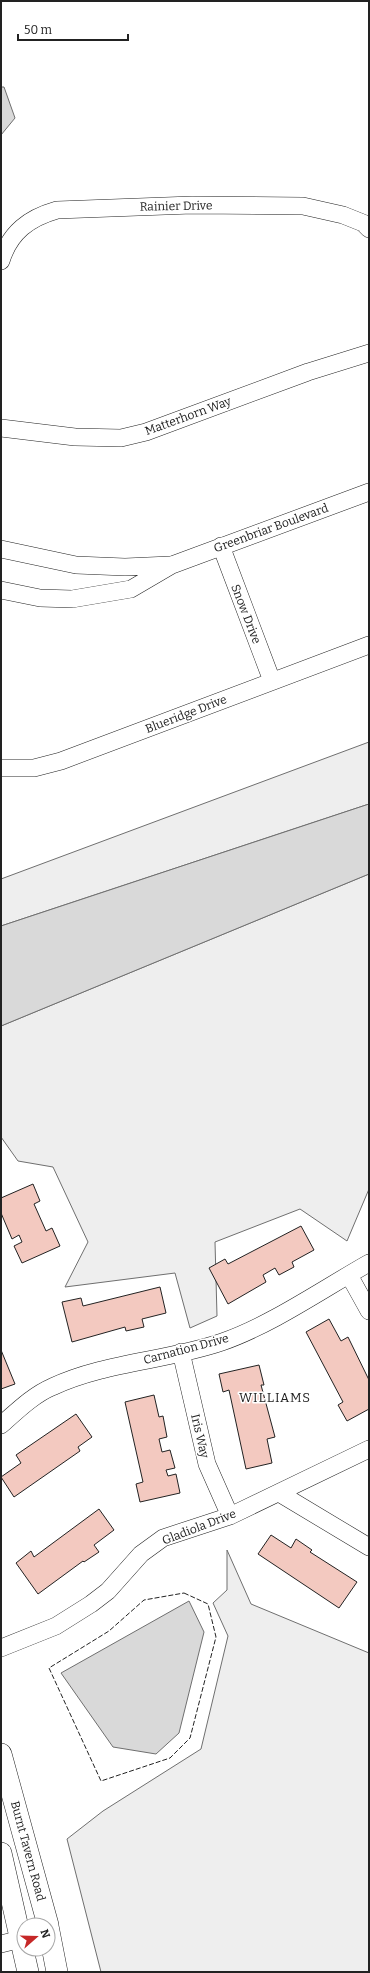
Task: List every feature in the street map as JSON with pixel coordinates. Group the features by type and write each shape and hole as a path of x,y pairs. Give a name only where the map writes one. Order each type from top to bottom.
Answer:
{"main road":[{"name":"Burnt Tavern Road","path":"1,1754 46,1917"},
{"path":"1,1797 7,1814 21,1825"},
{"path":"1,1853 11,1941 28,1972"},
{"name":"Burnt Tavern Road","path":"54,1957 57,1972"}],"street":[{"name":"Rainier Drive","path":"1,261 4,250 21,227 38,216 57,210 192,205 303,206 343,215 363,223 369,229"},
{"name":"Matterhorn Way","path":"1,428 75,437 122,438 146,432 308,372 369,353"},
{"name":"Greenbriar Boulevard","path":"1,590 40,598 72,599 131,589 172,565 369,492"},
{"name":"Snow Drive","path":"221,546 272,681"},
{"name":"Greenbriar Boulevard","path":"1,549 76,565 125,567 172,565"},
{"name":"Blueridge Drive","path":"1,768 34,768 61,761 369,645"},
{"name":"Carnation Drive","path":"1,1425 25,1405 51,1387 83,1375 222,1342 262,1324 369,1263"},
{"path":"349,1275 369,1311"},
{"name":"Iris Way","path":"180,1352 207,1464 230,1516"},
{"name":"Gladiola Drive","path":"1,1648 56,1626 86,1607 108,1591 141,1554 163,1538 230,1516 369,1450"},
{"path":"279,1493 369,1547"}],"shaded area":[{"path":"1,87 4,87 15,118 1,135"},
{"path":"369,742 369,804 1,926 1,879"},
{"path":"369,804 369,874 1,1026 1,926"},
{"path":"369,874 369,1189 347,1241 300,1209 215,1242 217,1316 190,1328 175,1273 65,1287 88,1242 53,1167 18,1161 1,1137 1,1026"},
{"path":"227,1550 251,1604 369,1653 369,1972 101,1972 67,1839 103,1811 201,1749 228,1636 213,1603 227,1590"},
{"path":"189,1601 204,1632 179,1733 156,1754 113,1747 61,1673"}],"building":[{"path":"33,1184 40,1201 34,1204 46,1231 52,1228 60,1246 22,1263 14,1246 22,1242 19,1235 12,1239 1,1213 1,1198"},
{"path":"301,1226 314,1250 292,1262 294,1267 279,1275 275,1268 263,1275 266,1282 228,1304 209,1268 225,1259 228,1264"},
{"path":"160,1287 166,1313 142,1319 144,1327 126,1331 125,1327 72,1342 62,1302 81,1298 83,1306"},
{"path":"329,1319 341,1341 348,1337 369,1380 369,1409 347,1421 338,1405 343,1402 306,1332"},
{"path":"1,1350 15,1384 1,1389"},
{"path":"259,1365 264,1385 261,1385 275,1437 267,1439 272,1463 246,1469 229,1390 223,1392 219,1374"},
{"path":"154,1395 159,1417 163,1416 167,1437 159,1439 162,1452 170,1450 175,1468 166,1470 168,1476 176,1474 180,1493 140,1502 136,1484 143,1482 125,1402"},
{"path":"76,1414 92,1437 78,1447 80,1451 14,1497 1,1477 21,1463 16,1455"},
{"path":"99,1509 114,1530 94,1545 99,1552 84,1562 83,1561 38,1594 16,1563 31,1551 34,1557"},
{"path":"271,1535 291,1548 296,1539 312,1550 310,1552 357,1582 339,1608 258,1554"}],"fence":[{"path":"184,1593 208,1604 216,1637 190,1738 170,1758 101,1781 49,1668 109,1631 144,1600 184,1593"}],"district":[{"name":"WILLIAMS","path":"275,1397"}]}
